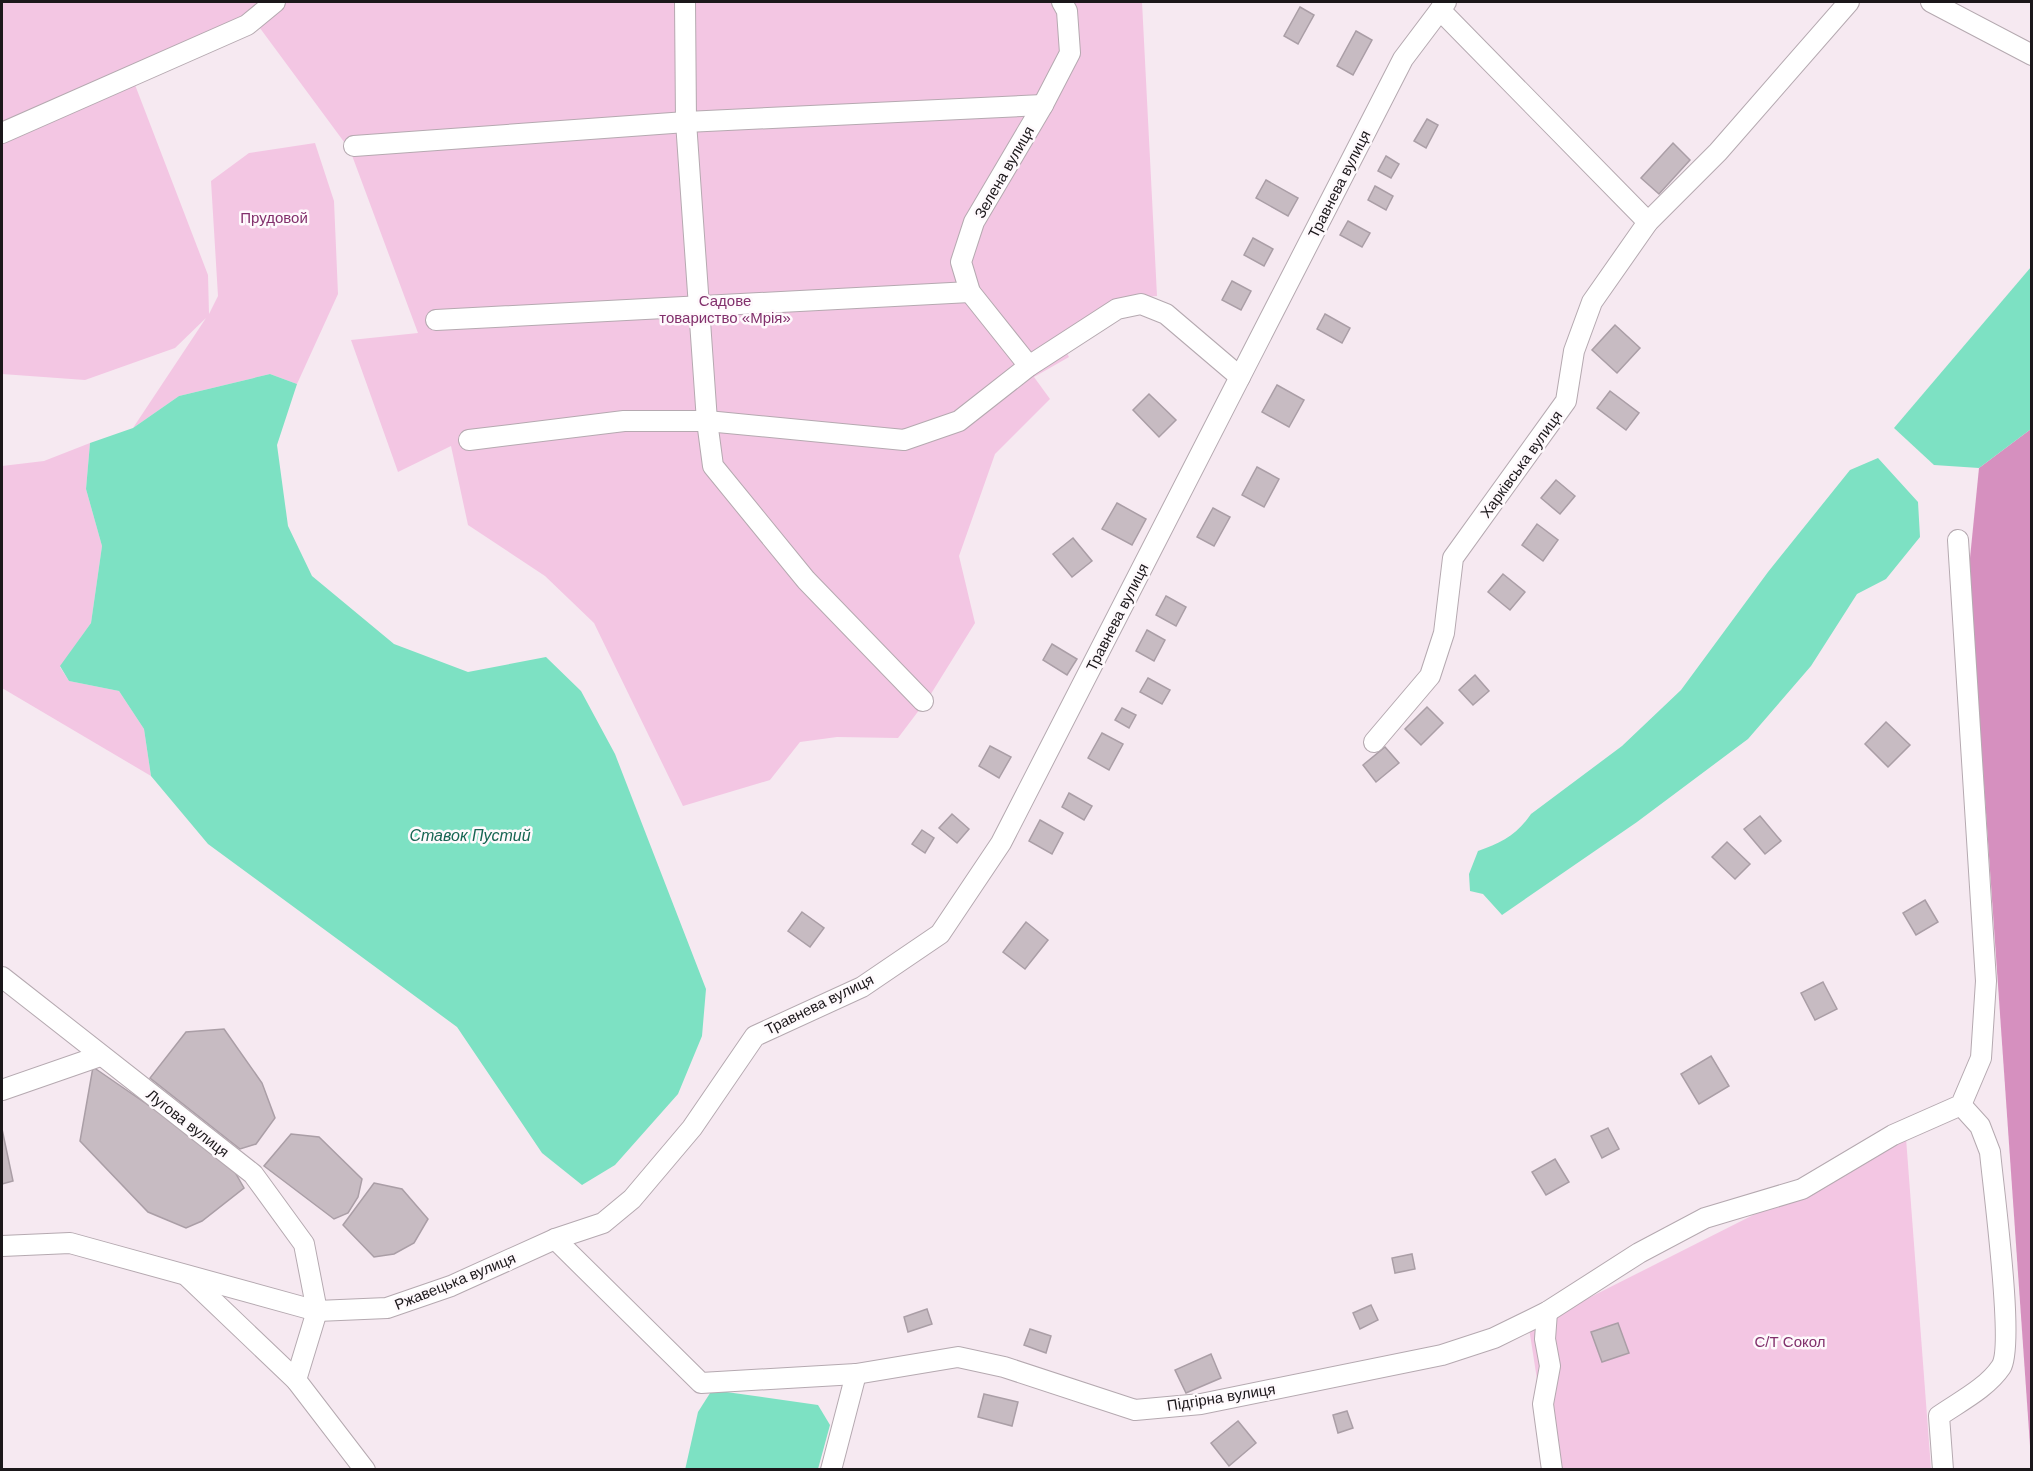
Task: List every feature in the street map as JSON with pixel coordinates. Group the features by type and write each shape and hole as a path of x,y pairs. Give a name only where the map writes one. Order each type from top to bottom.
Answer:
{"street":[{"path":"2,133 247,25 275,2"},
{"path":"685,2 686,122 707,421 713,466 806,580 922,700"},
{"name":"Зелена вулиця","path":"1029,366 970,292 962,262 974,222 1043,105 1070,53 1067,11 1062,2"},
{"name":"Харківська вулиця","path":"1374,742 1430,676 1444,633 1453,558 1566,401 1575,351 1592,302 1648,222 1718,152 1849,2"},
{"path":"1931,2 2031,55"},
{"path":"1443,6 1648,222"},
{"name":"Травнева вулиця","path":"692,1128 755,1035 862,987 940,934 1001,843 1403,59 1443,6"},
{"path":"354,146 686,122 1043,105"},
{"path":"436,320 970,292"},
{"path":"470,440 624,421 707,421 904,440 959,421 1029,366 1116,309 1141,304 1166,314 1240,377"},
{"path":"1943,1470 1940,1416 1980,1387 2002,1366 2006,1332 1990,1152 1980,1126 1961,1105 1981,1058 1986,981 1958,540"},
{"name":"Лугова вулиця","path":"2,977 253,1174 304,1244 317,1311"},
{"path":"2,1090 100,1056"},
{"name":"Підгірна вулиця","path":"555,1239 701,1383 856,1374 958,1357 1004,1367 1135,1410 1201,1404 1442,1355 1494,1338 1547,1312 1639,1253 1705,1218 1802,1189 1893,1135 1961,1105"},
{"name":"Ржавецька вулиця","path":"2,1246 70,1243 317,1311 387,1308 451,1286 555,1239 603,1223 632,1199 692,1128"},
{"path":"186,1275 296,1380 365,1470"},
{"path":"296,1380 317,1311"},
{"path":"1547,1312 1545,1339 1550,1366 1543,1404 1552,1470"},
{"path":"831,1470 856,1374"}],"green space":[{"name":"Садове товариство «Мрія»","path":"2,2 1142,2 1157,296 1120,299 1058,336 1069,357 1034,377 1050,399 995,454 959,556 975,623 929,697 898,738 837,737 800,742 770,780 683,806 594,623 545,576 468,525 451,446 398,472 351,340 418,333 350,150 254,20 132,77 208,275 209,314 218,296 211,181 249,153 315,143 334,201 338,294 297,384 270,374 179,396 133,428 206,318 175,348 85,380 2,374"},
{"path":"90,443 86,489 102,546 91,623 60,667 69,681 119,691 144,729 151,776 2,688 2,466 44,461"},
{"name":"С/Т Сокол","path":"1906,1138 1931,1469 1551,1469 1529,1328"}],"shaded area":[{"path":"2031,429 2031,1460 1969,568 1979,468"}],"water":[{"path":"2031,267 2031,429 1979,468 1934,465 1894,428"},
{"name":"Ставок Пустий","path":"270,374 297,384 277,445 288,526 312,576 394,644 468,672 546,657 581,691 615,754 706,989 702,1036 678,1094 615,1165 582,1185 542,1153 457,1027 208,844 151,776 144,729 119,691 69,681 60,666 91,623 102,546 86,489 90,443 133,428 179,396"},
{"path":"1878,458 1918,502 1920,537 1886,579 1857,594 1811,666 1748,739 1637,822 1502,915 1483,894 1470,891 1469,874 1478,851 1514,833 1531,814 1622,746 1681,690 1768,572 1850,470"},
{"path":"712,1390 818,1405 830,1425 818,1469 685,1470 698,1412"}],"building":[{"path":"1300,7 1314,15 1298,44 1284,36"},
{"path":"1356,31 1372,40 1353,75 1337,66"},
{"path":"1427,119 1438,125 1426,148 1414,141"},
{"path":"1673,143 1690,160 1659,194 1641,178"},
{"path":"1386,156 1399,164 1391,178 1378,171"},
{"path":"1266,180 1298,198 1288,216 1256,198"},
{"path":"1375,186 1393,196 1386,210 1368,200"},
{"path":"1348,221 1370,233 1362,247 1340,235"},
{"path":"1253,238 1273,249 1264,266 1244,255"},
{"path":"1232,281 1251,291 1241,310 1222,300"},
{"path":"1325,314 1350,328 1342,343 1317,329"},
{"path":"1615,325 1640,348 1617,373 1592,350"},
{"path":"1277,385 1304,400 1289,427 1262,412"},
{"path":"1610,391 1639,413 1626,430 1597,408"},
{"path":"1149,394 1176,420 1159,437 1133,410"},
{"path":"1257,467 1279,479 1264,507 1242,495"},
{"path":"1556,480 1575,496 1560,514 1541,498"},
{"path":"1117,503 1146,519 1132,545 1102,529"},
{"path":"1213,508 1230,517 1214,546 1197,537"},
{"path":"1537,524 1558,540 1543,561 1522,545"},
{"path":"1073,538 1092,561 1072,577 1053,554"},
{"path":"1503,574 1525,592 1510,610 1488,592"},
{"path":"1166,596 1186,607 1176,626 1156,615"},
{"path":"1147,630 1165,640 1154,661 1136,651"},
{"path":"1052,644 1077,659 1067,675 1043,660"},
{"path":"1475,675 1489,691 1473,705 1459,690"},
{"path":"1148,678 1170,690 1162,704 1140,692"},
{"path":"1427,707 1443,723 1421,745 1405,729"},
{"path":"1122,708 1136,715 1129,728 1115,720"},
{"path":"1886,722 1910,745 1888,767 1865,744"},
{"path":"1102,733 1123,744 1109,770 1088,758"},
{"path":"990,746 1011,757 999,778 979,766"},
{"path":"1385,747 1399,763 1376,782 1363,765"},
{"path":"1069,793 1092,806 1084,820 1062,807"},
{"path":"952,814 969,829 957,843 939,828"},
{"path":"1760,816 1781,841 1765,854 1744,829"},
{"path":"1040,820 1063,833 1052,854 1029,841"},
{"path":"922,830 934,838 925,853 912,844"},
{"path":"1727,842 1750,864 1735,879 1712,857"},
{"path":"1925,900 1938,922 1916,935 1903,913"},
{"path":"802,912 824,928 810,947 788,931"},
{"path":"1026,922 1048,940 1025,969 1003,952"},
{"path":"1823,982 1837,1009 1815,1020 1801,993"},
{"path":"224,1029 262,1083 275,1118 256,1144 240,1149 150,1078 186,1032"},
{"path":"1711,1056 1729,1086 1699,1104 1681,1074"},
{"path":"93,1067 228,1160 244,1188 202,1221 186,1228 148,1212 80,1141"},
{"path":"1608,1128 1619,1149 1602,1158 1591,1136"},
{"path":"2,1129 13,1181 2,1184"},
{"path":"291,1134 319,1137 362,1179 358,1197 348,1213 334,1219 264,1166"},
{"path":"1555,1159 1569,1182 1546,1195 1532,1172"},
{"path":"374,1183 402,1189 428,1219 414,1243 394,1254 374,1257 343,1225"},
{"path":"1412,1254 1415,1269 1395,1273 1392,1258"},
{"path":"1371,1305 1378,1320 1360,1329 1353,1313"},
{"path":"927,1309 932,1324 908,1332 904,1317"},
{"path":"1618,1323 1629,1353 1602,1362 1591,1332"},
{"path":"1030,1329 1051,1336 1046,1353 1024,1345"},
{"path":"1211,1354 1221,1378 1186,1393 1175,1370"},
{"path":"984,1394 1018,1402 1012,1426 978,1417"},
{"path":"1347,1411 1353,1428 1338,1433 1333,1415"},
{"path":"1238,1421 1256,1443 1229,1466 1211,1443"}],"park label":[{"name":"Прудовой","path":"274,217"}]}
